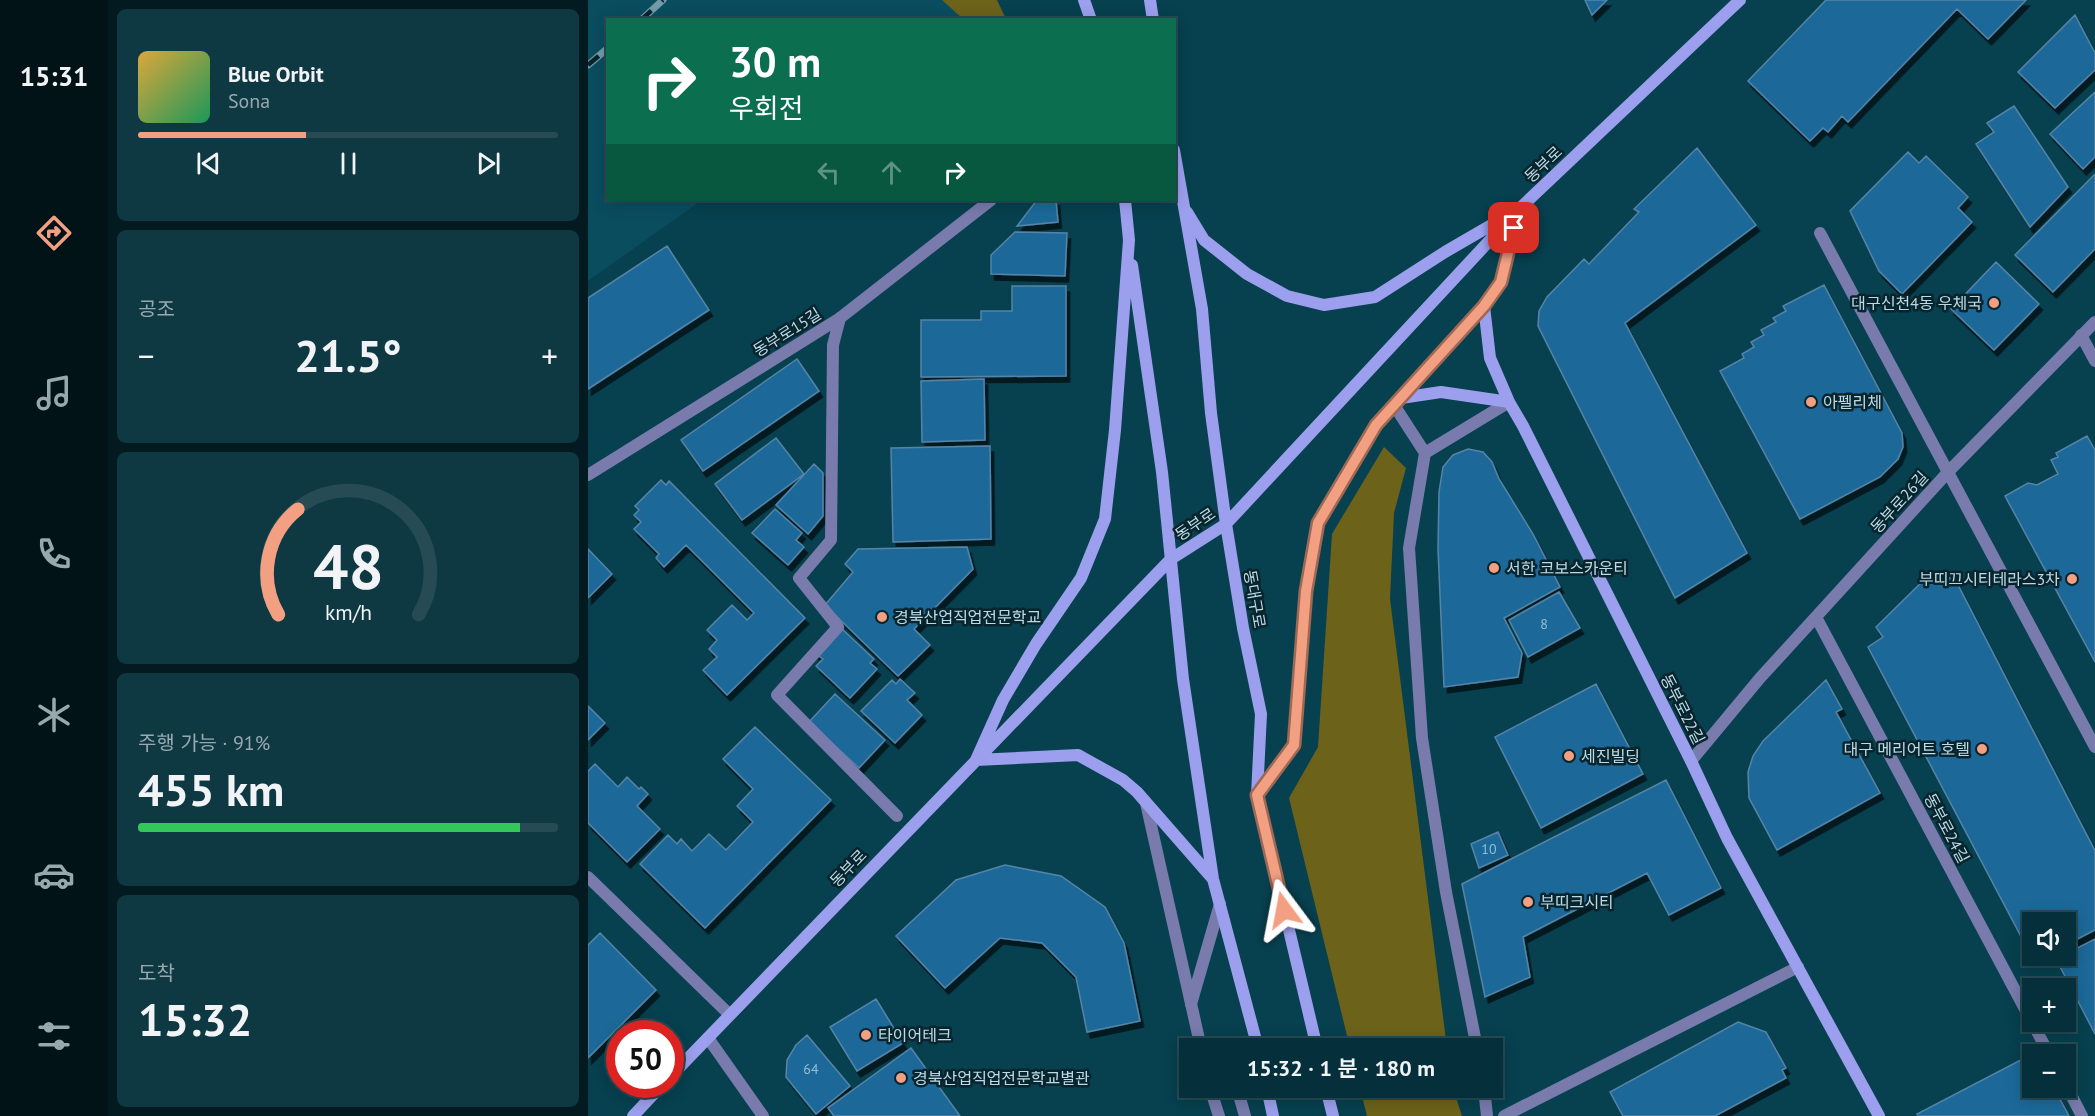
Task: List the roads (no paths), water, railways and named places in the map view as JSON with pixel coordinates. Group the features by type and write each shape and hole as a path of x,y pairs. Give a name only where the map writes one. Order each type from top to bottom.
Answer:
{"main road":[{"path":"1150,0 1153,18"},
{"name":"동부로","path":"684,1063 1171,559 1226,524 1518,210 1740,0"},
{"name":"동대구로","path":"1176,162 1202,309 1211,413 1226,524 1243,628 1261,714 1257,795 1315,1038"},
{"path":"1125,201 1162,472 1183,679 1213,879 1255,1038"},
{"path":"1183,206 1204,240 1247,274 1287,296 1324,306 1375,297 1445,252 1518,210"},
{"path":"1257,795 1294,745 1306,591 1318,523 1376,425 1484,306 1501,282 1518,210"},
{"path":"1129,240 1115,430 1105,519 1081,578 1036,644 1003,700 976,760 1078,755 1123,780 1213,879"},
{"name":"동부로22길","path":"1484,306 1490,358 1509,402 1691,761 1727,837 1879,1116"},
{"path":"1397,402 1441,392 1509,402"},
{"path":"633,1116 650,1098"},
{"path":"1269,1098 1273,1116"},
{"path":"1328,1098 1333,1116"}],"street":[{"name":"동부로15길","path":"588,475 840,318 990,201"},
{"path":"1820,233 1949,471 2095,322"},
{"path":"840,318 834,345 831,540 799,578 838,627 777,695 897,816"},
{"path":"2081,335 2095,361"},
{"path":"1397,402 1425,453 1409,548 1422,738 1446,892 1475,1038"},
{"path":"1425,453 1509,402"},
{"name":"동부로26길","path":"1691,761 1760,678 1949,471 2095,747"},
{"name":"동부로24길","path":"1816,616 2044,1044"},
{"path":"1146,803 1199,1038"},
{"path":"588,877 729,1014"},
{"path":"1191,1004 1220,903"},
{"path":"1504,1116 1798,967"},
{"path":"708,1038 763,1116"},
{"path":"1213,1098 1219,1116"},
{"path":"1240,1098 1245,1116"},
{"path":"1485,1098 1487,1116"},
{"path":"2073,1098 2082,1116"}],"railway":[{"path":"643,18 663,0"},
{"path":"588,65 606,50"}],"place":[{"name":"대구신천4동 우체국","path":"1994,303"},
{"name":"아펠리체","path":"1811,402"},
{"name":"서한 코보스카운티","path":"1494,568"},
{"name":"부띠끄시티테라스3차","path":"2072,579"},
{"name":"경북산업직업전문학교","path":"882,617"},
{"name":"대구 메리어트 호텔","path":"1982,749"},
{"name":"세진빌딩","path":"1569,756"},
{"name":"부띠크시티","path":"1528,902"},
{"name":"타이어테크","path":"866,1035"},
{"name":"경북산업직업전문학교별관","path":"901,1078"}]}
